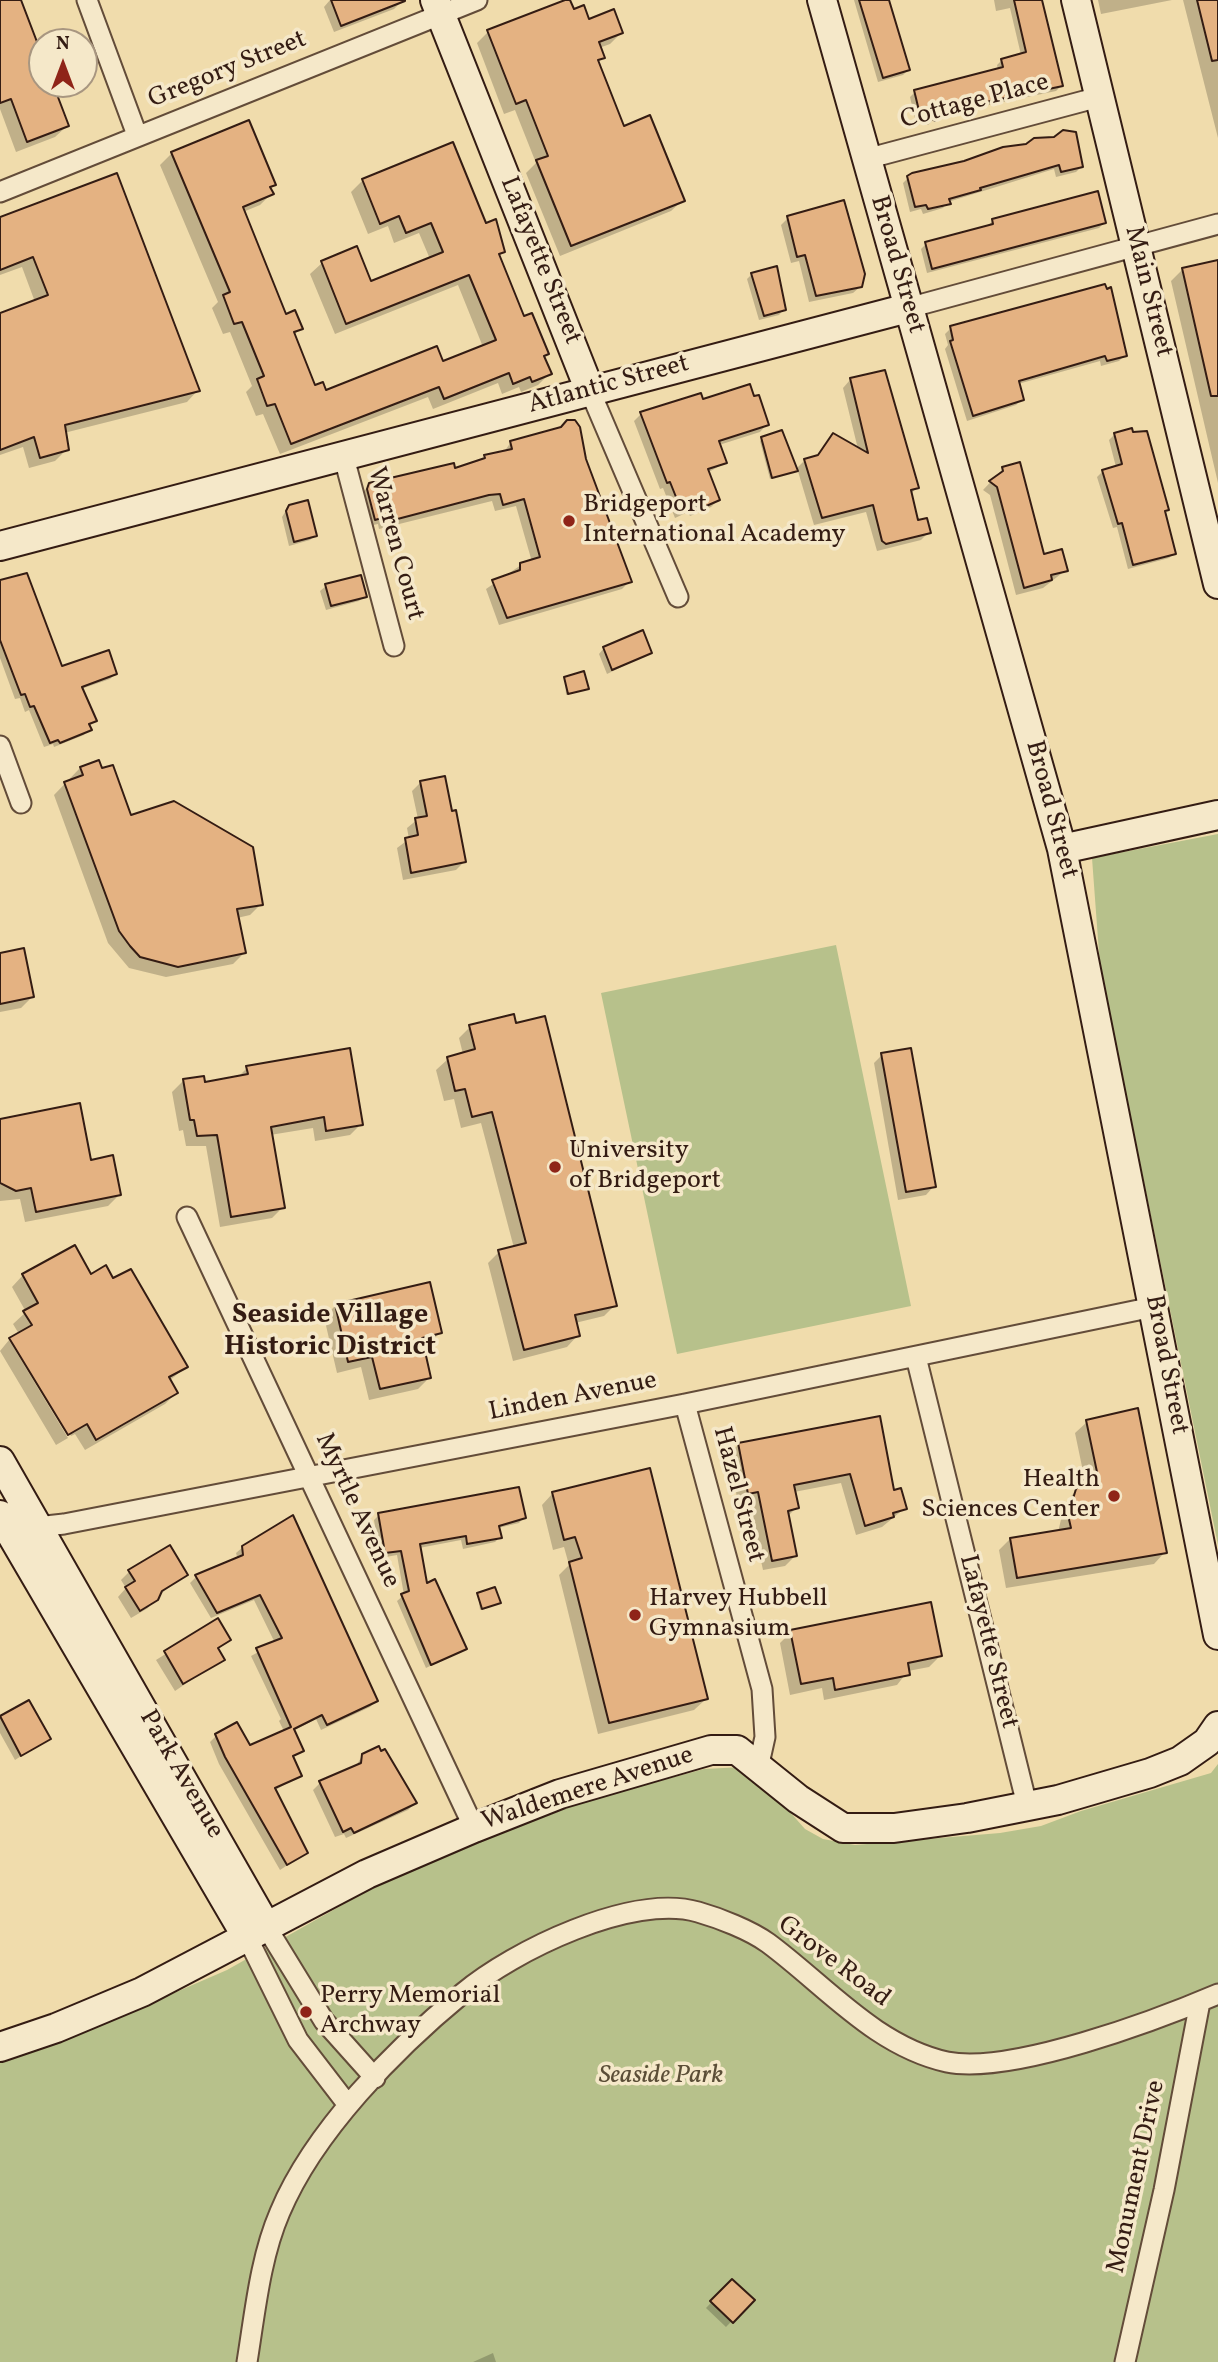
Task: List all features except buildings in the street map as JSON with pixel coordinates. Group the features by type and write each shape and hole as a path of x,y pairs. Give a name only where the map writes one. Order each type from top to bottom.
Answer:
{"street":[{"path":"87,0 137,135"},
{"name":"Gregory Street","path":"0,192 438,7 477,0"},
{"name":"Broad Street","path":"822,0 1062,849 1218,1635"},
{"name":"Main Street","path":"1076,0 1218,584"},
{"name":"Lafayette Street","path":"438,7 590,391 678,597"},
{"name":"Cottage Place","path":"866,159 1099,97"},
{"name":"Atlantic Street","path":"0,546 1218,224"},
{"name":"Warren Court","path":"343,454 394,646"},
{"path":"0,746 21,803"},
{"path":"1062,849 1218,815"},
{"name":"Myrtle Avenue","path":"187,1217 474,1828"},
{"name":"Linden Avenue","path":"3,1526 39,1527 685,1404 1153,1307"},
{"name":"Lafayette Street","path":"916,1357 1027,1805"},
{"name":"Hazel Street","path":"685,1404 762,1689 765,1737 759,1764"},
{"name":"Park Avenue","path":"0,1461 39,1527 258,1933 298,2040 348,2105"},
{"name":"Park Avenue","path":"3,1526 258,1933 324,2021 375,2078"},
{"name":"Waldemere Avenue","path":"0,2046 56,2028 142,1992 367,1874 474,1828 560,1794 711,1750 737,1750 759,1764 798,1799 843,1828 894,1828 967,1818 1058,1800 1170,1765 1207,1742 1218,1726"},
{"name":"Grove Road","path":"247,2362 266,2262 279,2213 302,2170 348,2105 412,2039 475,1984 539,1945 599,1919 653,1908 696,1911 765,1941 867,2025 916,2052 950,2063 995,2063 1049,2052 1218,1994"},
{"name":"Monument Drive","path":"1125,2362 1164,2190 1199,2002"}],"green space":[{"path":"1218,834 1218,1545 1100,966 1092,858"},
{"path":"836,945 911,1306 677,1354 601,993"},
{"name":"Seaside Park","path":"1218,1764 1218,2362 0,2362 0,2060 84,2032 227,1970 383,1882 484,1839 589,1800 704,1769 743,1767 757,1775 805,1829 823,1839 855,1845 1000,1833 1041,1826 1081,1811 1211,1773"}],"place":[{"name":"Bridgeport International Academy","path":"569,521"},
{"name":"University of Bridgeport","path":"555,1167"},
{"name":"Health Sciences Center","path":"1114,1496"},
{"name":"Harvey Hubbell Gymnasium","path":"635,1615"},
{"name":"Perry Memorial Archway","path":"306,2012"}],"district":[{"name":"Seaside Village Historic District","path":"330,1333"}]}
